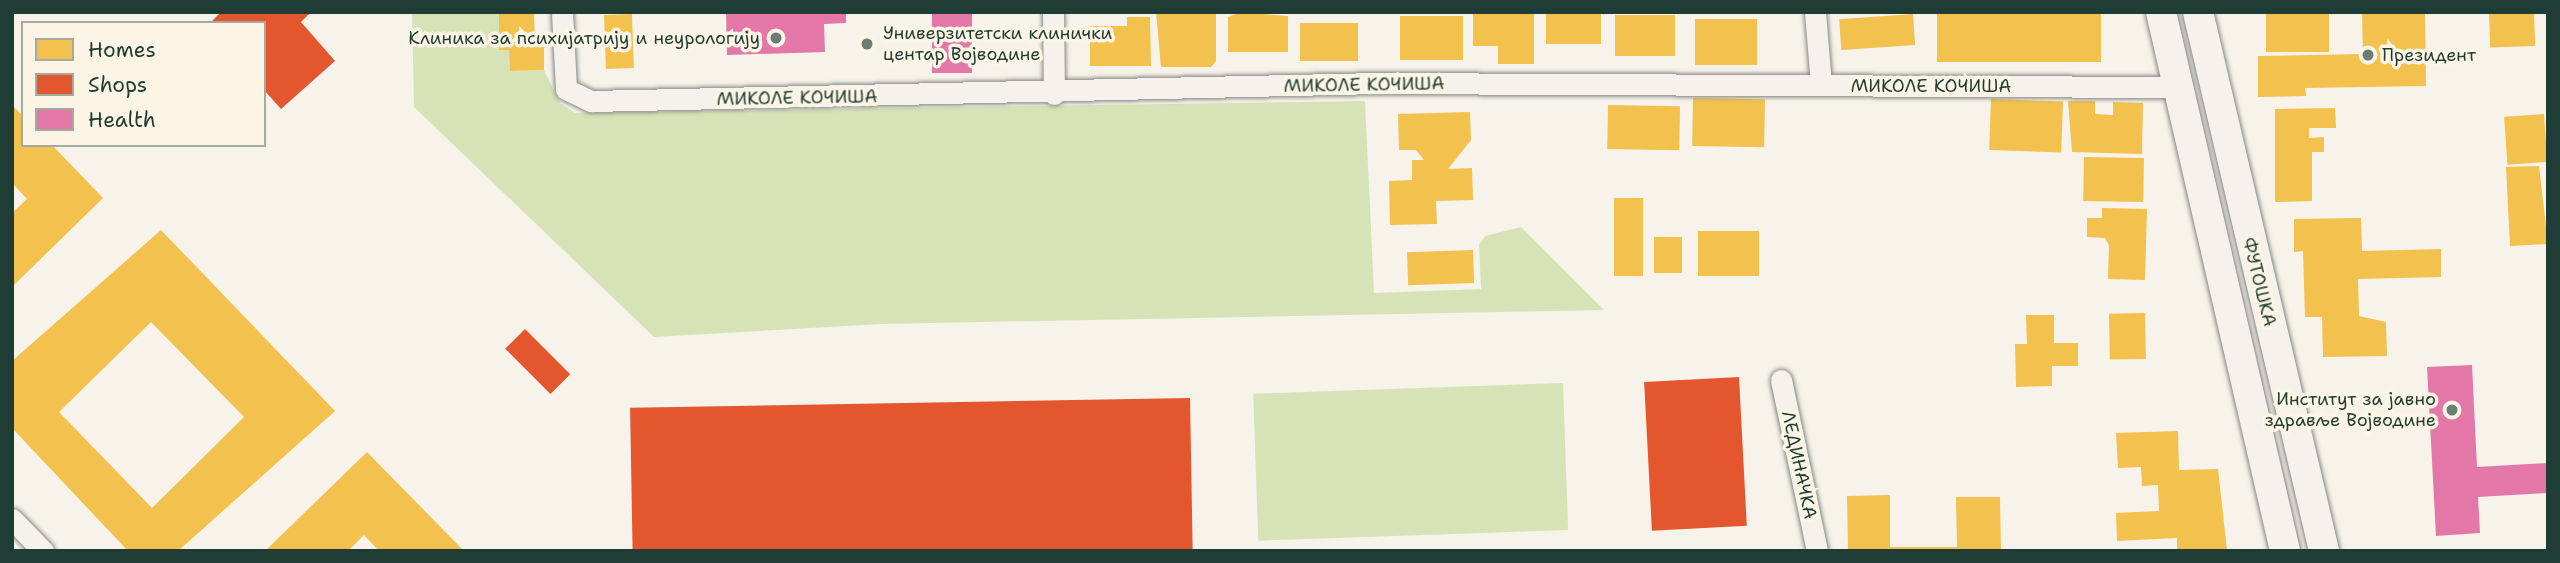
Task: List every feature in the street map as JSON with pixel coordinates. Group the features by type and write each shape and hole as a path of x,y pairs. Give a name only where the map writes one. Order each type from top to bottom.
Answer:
{"main road":[{"name":"ФУТОШКА","path":"2161,12 2176,88 2286,551"},
{"name":"ФУТОШКА","path":"2198,12 2325,551"}],"street":[{"name":"МИКОЛЕ КОЧИША","path":"562,12 563,81 572,97 590,101 1054,94 1378,83 2176,88"},
{"path":"1053,12 1054,94"},
{"path":"1815,12 1821,85"},
{"name":"ЛЕДИНАЧКА","path":"1781,380 1818,551"},
{"path":"12,519 43,551"}],"green space":[{"path":"412,12 499,12 499,50 509,50 510,71 544,70 560,103 575,113 1365,101 1374,293 1481,289 1479,245 1485,236 1521,227 1604,310 881,324 654,337 414,107"},
{"path":"1563,383 1568,530 1258,541 1253,394"}],"building: Homes":[{"path":"499,12 534,12 535,47 544,47 544,70 510,71 509,50 499,50"},
{"path":"1156,12 1216,12 1216,61 1211,67 1161,67"},
{"path":"1241,12 1288,16 1288,52 1228,52 1228,17"},
{"path":"1473,12 1534,12 1534,64 1498,64 1498,46 1473,46"},
{"path":"1546,12 1601,12 1601,44 1546,44"},
{"path":"1937,12 2101,12 2101,62 1937,62"},
{"path":"2266,12 2329,12 2329,52 2266,52"},
{"name":"Президент","path":"2362,12 2425,12 2426,86 2305,88 2306,96 2258,97 2258,56 2363,54"},
{"path":"2534,12 2535,46 2490,48 2489,14"},
{"path":"632,14 634,68 606,69 604,15"},
{"path":"1913,14 1915,45 1841,50 1839,19"},
{"path":"1615,15 1675,15 1675,56 1615,56"},
{"path":"1400,16 1463,16 1463,60 1400,60"},
{"path":"1127,17 1150,17 1151,66 1090,66 1090,26 1127,26"},
{"path":"1695,19 1757,19 1757,65 1695,65"},
{"path":"1300,23 1358,23 1358,61 1300,61"},
{"path":"1693,98 1765,99 1764,147 1692,146"},
{"path":"1991,99 2063,102 2061,152 1989,150"},
{"path":"2068,101 2095,101 2095,114 2113,115 2113,102 2143,103 2142,154 2072,152"},
{"path":"12,105 21,114 21,147 54,147 103,198 12,287 12,213 27,199 12,183"},
{"path":"1608,105 1680,106 1679,150 1607,149"},
{"path":"2335,108 2336,128 2309,128 2309,138 2324,137 2324,152 2312,152 2312,201 2275,202 2275,109"},
{"path":"1470,112 1471,140 1448,169 1472,168 1473,200 1436,201 1437,224 1390,225 1389,181 1412,180 1412,160 1424,160 1416,150 1399,150 1398,114"},
{"path":"2544,114 2547,162 2507,165 2504,117"},
{"path":"2084,157 2144,158 2143,202 2083,201"},
{"path":"2539,166 2548,244 2510,246 2506,167"},
{"path":"1614,198 1643,198 1643,276 1614,276"},
{"path":"2102,208 2147,209 2145,280 2108,279 2109,245 2105,238 2087,237 2087,218 2102,218"},
{"path":"2361,218 2362,251 2441,249 2441,277 2358,279 2359,316 2386,322 2387,356 2323,357 2322,317 2305,317 2303,251 2294,252 2294,219"},
{"path":"161,230 335,411 178,551 128,551 12,428 12,361","holes":["151,322 244,417 152,508 59,412"]},
{"path":"1698,231 1759,231 1759,276 1698,276"},
{"path":"1654,237 1682,237 1682,273 1654,273"},
{"path":"1473,250 1474,283 1408,285 1407,252"},
{"path":"2145,313 2146,359 2110,360 2109,314"},
{"path":"2026,315 2054,315 2054,343 2078,343 2078,366 2052,366 2052,386 2016,387 2015,344 2027,344"},
{"path":"2178,431 2179,470 2218,469 2227,550 2177,551 2177,538 2117,541 2116,513 2159,511 2158,485 2142,486 2141,467 2118,468 2116,433"},
{"path":"367,452 464,551 379,551 364,535 348,551 265,551"},
{"path":"1890,495 1890,547 1957,547 1956,497 2000,497 2001,551 1848,551 1847,496"}],"building: Shops":[{"path":"221,12 311,12 301,22 335,61 281,109 266,92 266,21 212,21"},
{"path":"525,329 570,374 550,394 505,349"},
{"path":"1739,377 1747,526 1652,531 1644,382"},
{"path":"1190,398 1193,551 633,551 630,408"}],"building: Health":[{"name":"Клиника за психијатрију и неурологију","path":"726,12 846,12 846,23 824,24 825,52 727,55"},
{"path":"932,12 972,12 972,73 932,73"},
{"name":"Институт за јавно здравље Војводине","path":"2472,365 2477,467 2548,463 2548,493 2478,497 2480,533 2436,536 2427,367"}],"place":[{"name":"Клиника за психијатрију и неурологију","path":"776,38"},
{"name":"Универзитетски клинички центар Војводине","path":"867,44"},
{"name":"Президент","path":"2368,55"},
{"name":"Институт за јавно здравље Војводине","path":"2452,410"}]}
